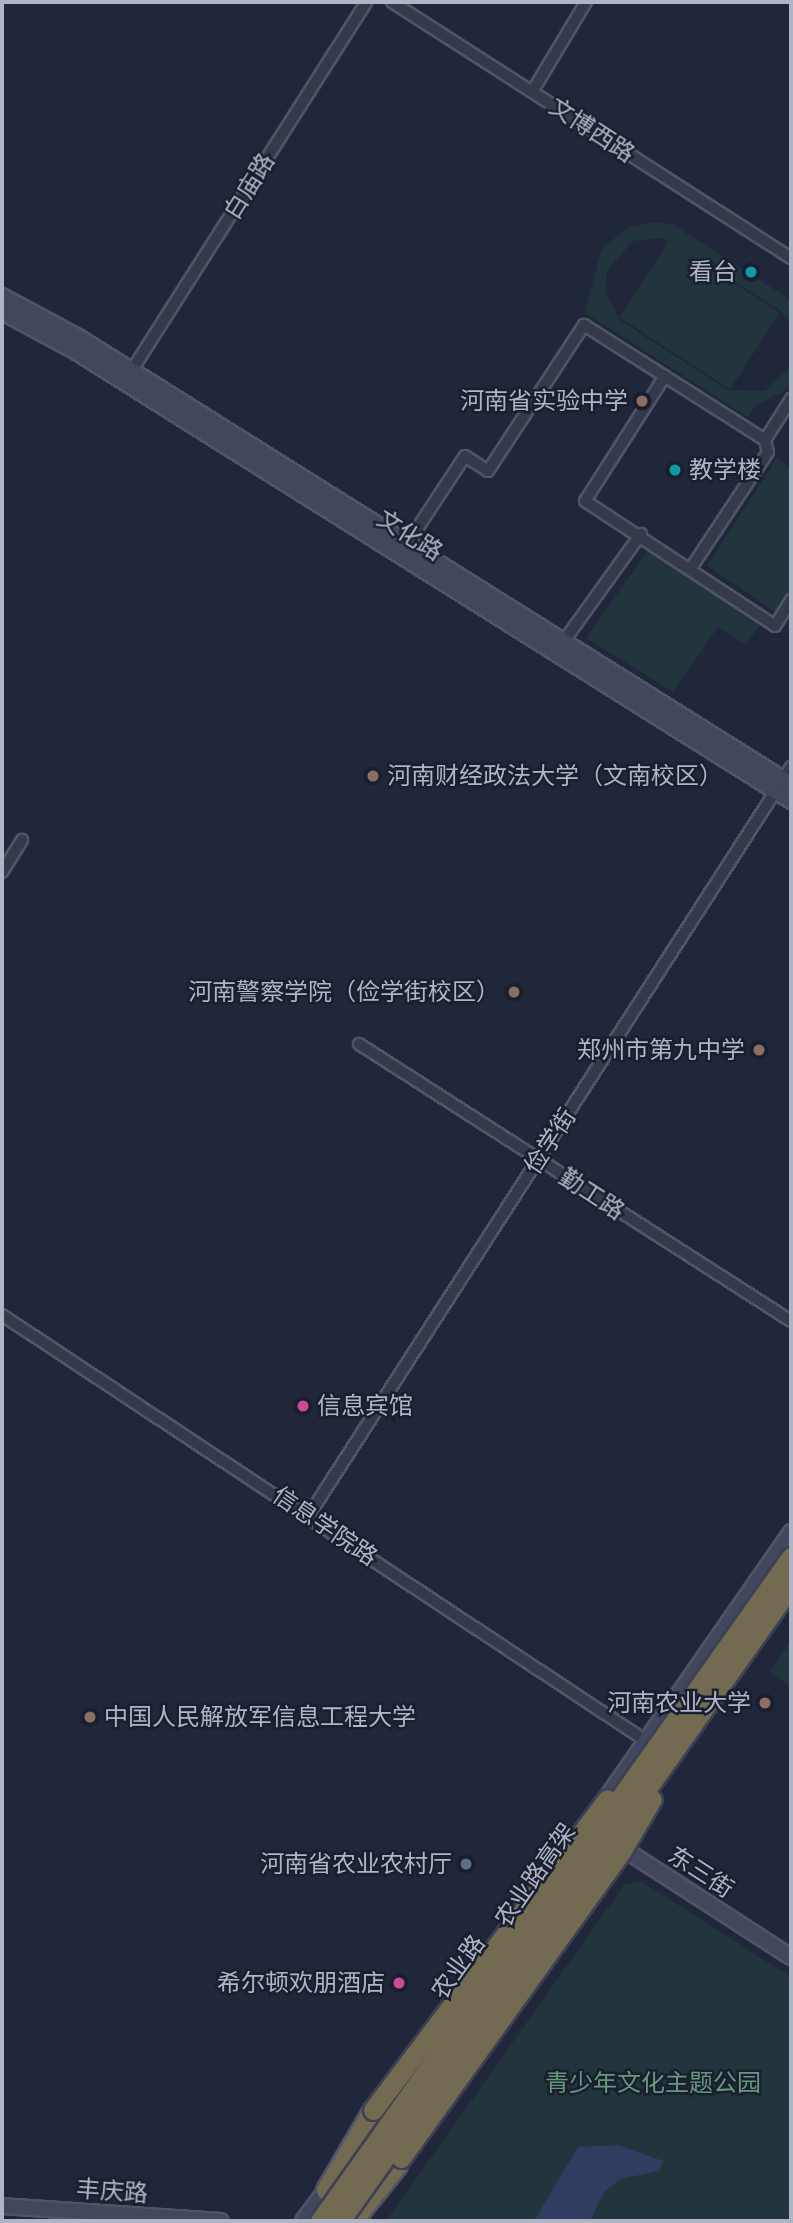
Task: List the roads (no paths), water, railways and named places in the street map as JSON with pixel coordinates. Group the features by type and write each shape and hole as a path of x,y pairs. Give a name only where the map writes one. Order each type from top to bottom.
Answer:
{"highway":[{"name":"农业路高架","path":"320,2221 647,1750 791,1557"},
{"name":"农业路高架","path":"340,2221 791,1586"},
{"path":"326,2190 373,2110 578,1830 647,1750"},
{"path":"352,2221 397,2165 621,1852 668,1759"}],"street":[{"name":"白庙路","path":"132,370 366,2"},
{"name":"文博西路","path":"392,2 791,258"},
{"path":"533,92 586,2"},
{"name":"文化路","path":"2,296 132,370 785,780 791,801"},
{"name":"文化路","path":"2,312 73,350 785,780"},
{"path":"407,544 465,456 488,471 584,325 765,440 768,452 691,569"},
{"path":"665,376 585,501 640,534 775,626 791,600"},
{"path":"765,440 791,399"},
{"path":"564,641 640,534"},
{"name":"俭学街","path":"309,1516 785,780"},
{"path":"2,872 22,841"},
{"name":"勤工路","path":"359,1044 791,1321"},
{"name":"信息学院路","path":"2,1315 309,1516 647,1750"},
{"name":"农业路","path":"303,2221 587,1825 647,1750 791,1532"},
{"path":"352,2221 791,1602"},
{"name":"东三街","path":"587,1825 791,1958"},
{"name":"丰庆路","path":"2,2206 219,2221"}],"water":[{"path":"618,2145 663,2161 659,2171 620,2179 604,2192 590,2221 534,2221 578,2147"}],"place":[{"name":"看台","path":"751,272"},
{"name":"河南省实验中学","path":"642,401"},
{"name":"教学楼","path":"675,470"},
{"name":"河南财经政法大学（文南校区）","path":"373,776"},
{"name":"河南警察学院（俭学街校区）","path":"514,992"},
{"name":"郑州市第九中学","path":"759,1050"},
{"name":"信息宾馆","path":"303,1406"},
{"name":"河南农业大学","path":"765,1703"},
{"name":"中国人民解放军信息工程大学","path":"90,1717"},
{"name":"河南省农业农村厅","path":"466,1864"},
{"name":"希尔顿欢朋酒店","path":"399,1983"}],"park label":[{"name":"青少年文化主题公园","path":"653,2083"}]}
